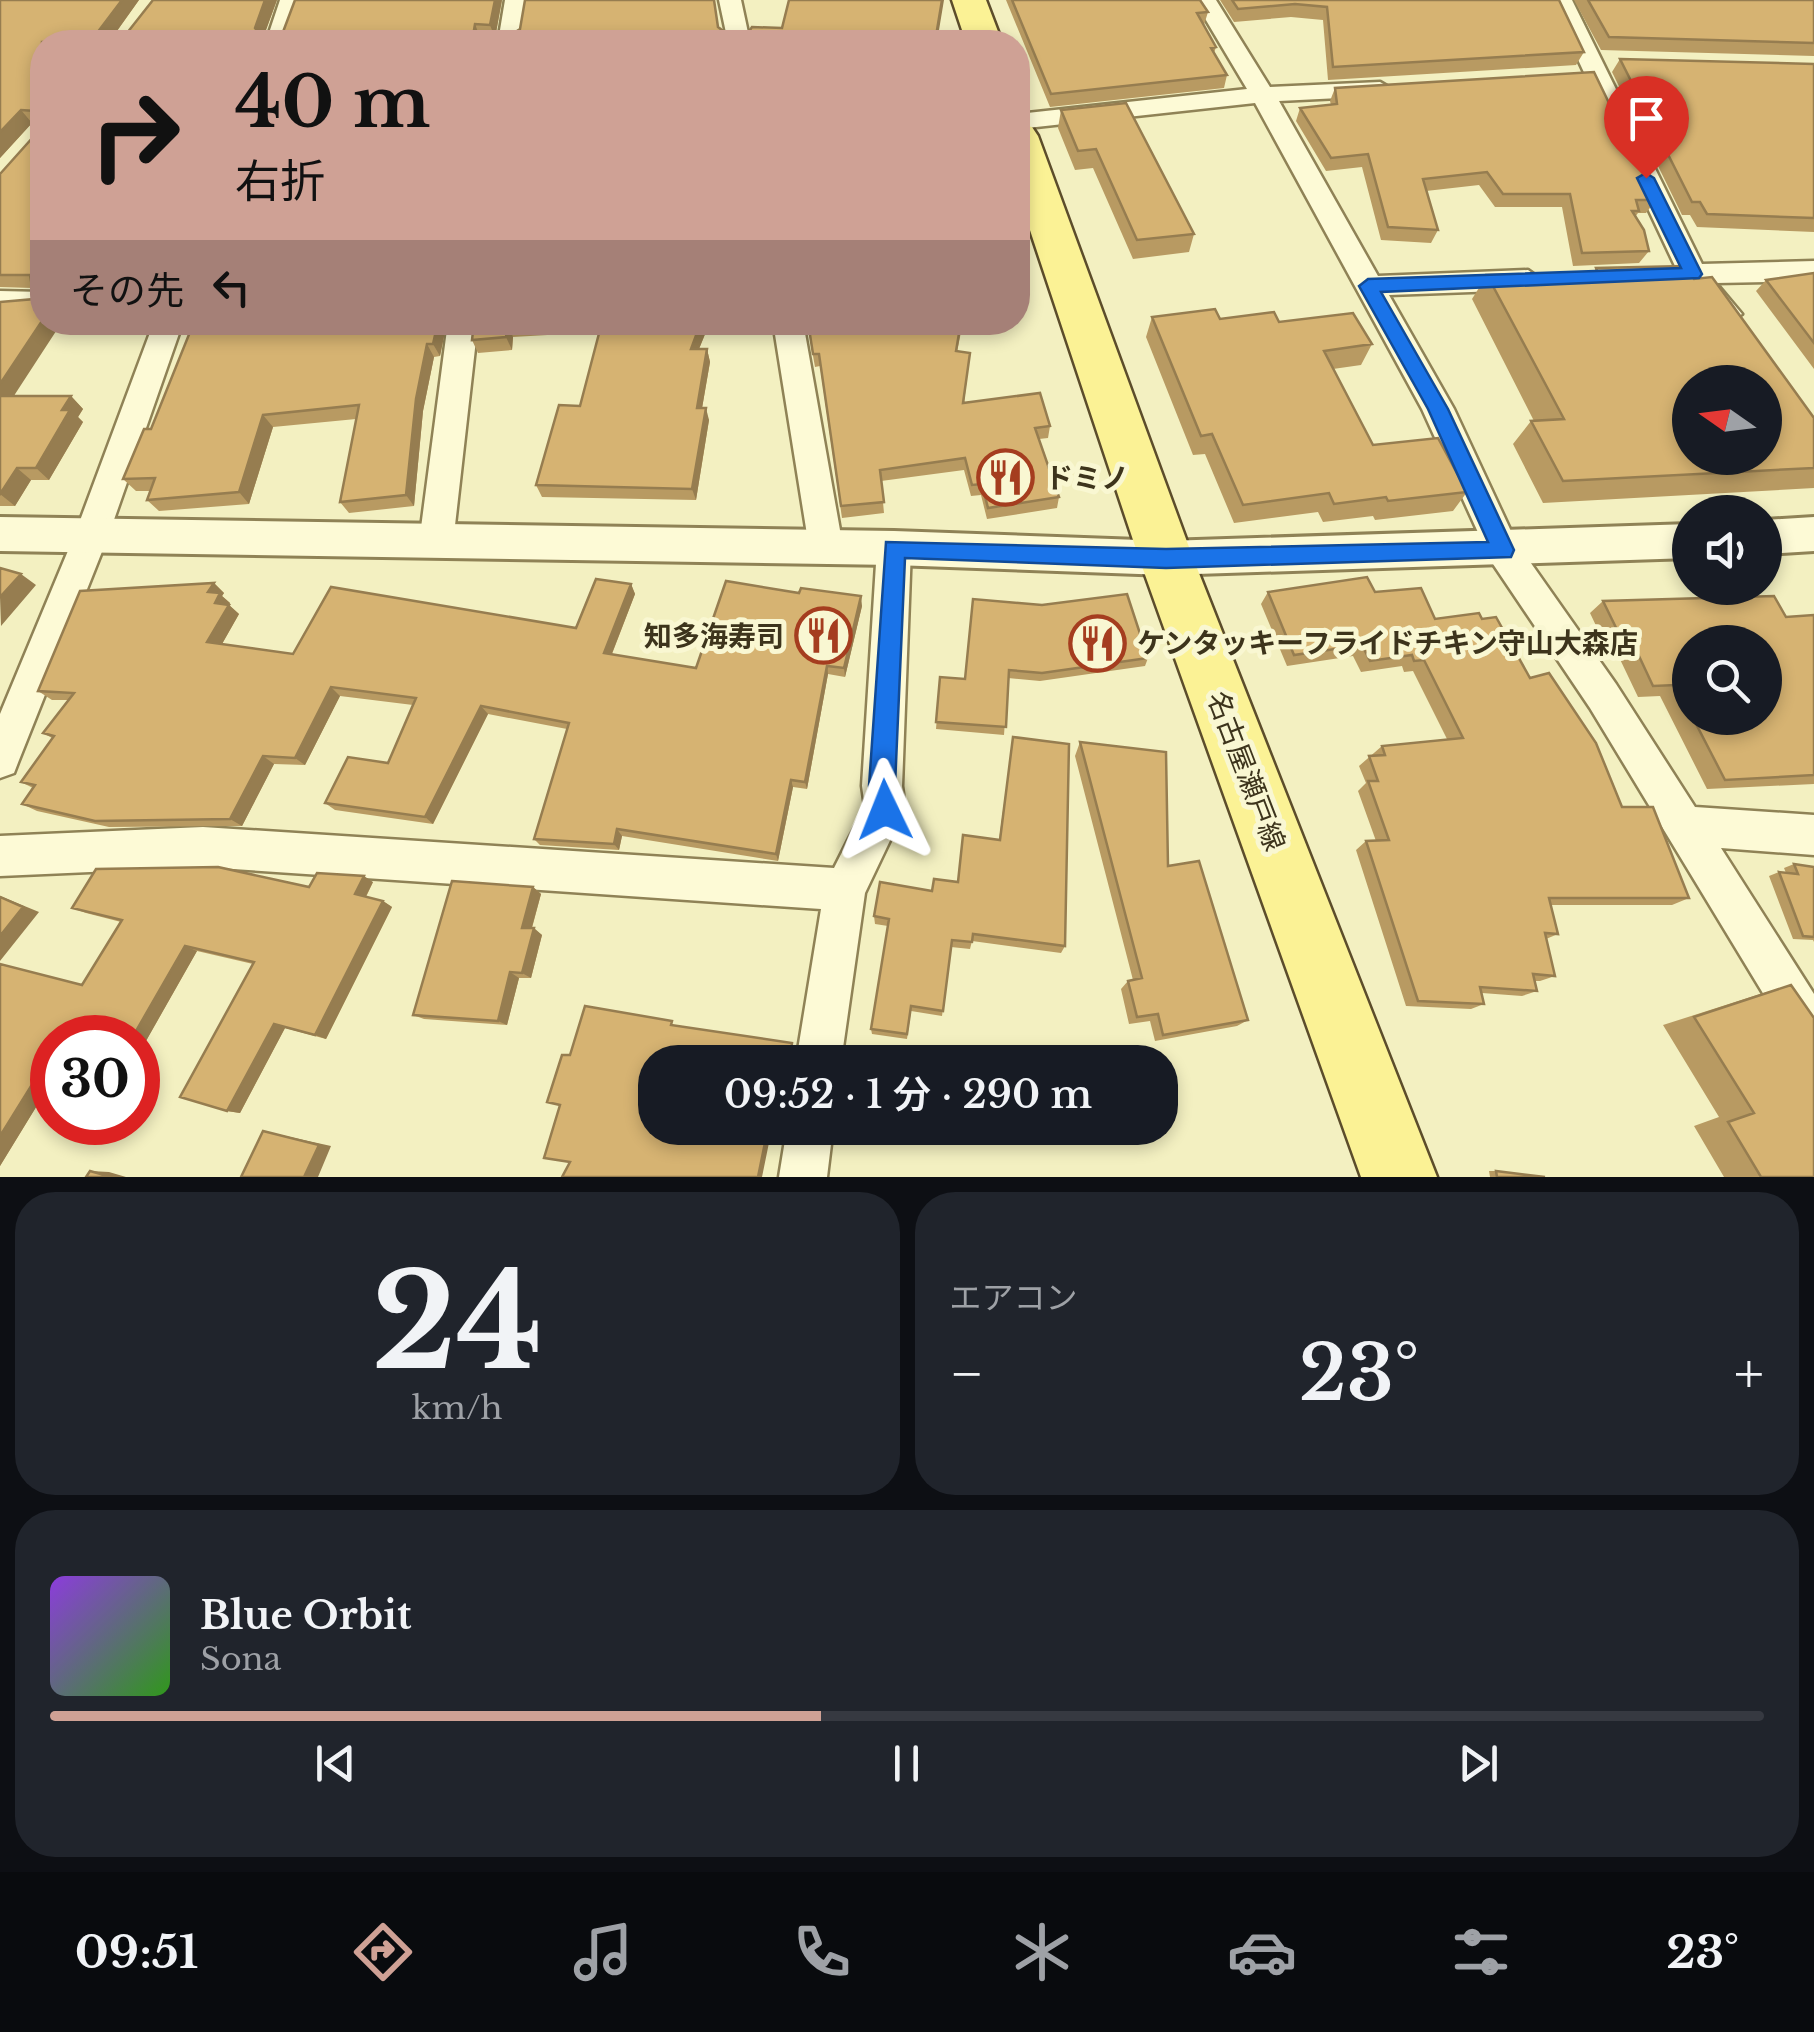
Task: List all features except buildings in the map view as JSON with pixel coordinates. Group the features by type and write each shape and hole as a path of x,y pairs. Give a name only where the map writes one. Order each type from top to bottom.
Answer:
{"main road":[{"path":"968,0 979,30"},
{"name":"名古屋瀬戸線","path":"1030,170 1166,558 1399,1177"}],"street":[{"path":"281,30 292,0"},
{"path":"512,30 516,0"},
{"path":"730,0 736,30"},
{"path":"1205,0 1264,95 1438,409 1503,550 1603,696 1814,1035"},
{"path":"1561,0 1586,70 1693,274 1741,331"},
{"path":"1586,70 1626,62"},
{"path":"1030,121 1264,95 1397,88"},
{"path":"1655,275 1814,271"},
{"path":"1368,286 1560,278"},
{"path":"0,301 30,302"},
{"path":"0,760 92,534 164,335"},
{"path":"436,543 461,335"},
{"path":"790,335 826,546"},
{"path":"0,534 826,546 1166,558 1672,542"},
{"path":"1782,536 1814,534"},
{"path":"822,1045 845,890 885,810 882,786 894,548"},
{"path":"1684,826 1814,835"},
{"path":"0,856 203,847 845,890"},
{"path":"803,1177 808,1145"}],"place":[{"name":"ドミノ","path":"1006,478"},
{"name":"知多海寿司","path":"823,636"},
{"name":"ケンタッキーフライドチキン守山大森店","path":"1098,643"}],"route":[{"path":"885,810 882,786 894,548 1166,558 1503,550 1438,409 1368,286 1693,274 1646,178"}]}
